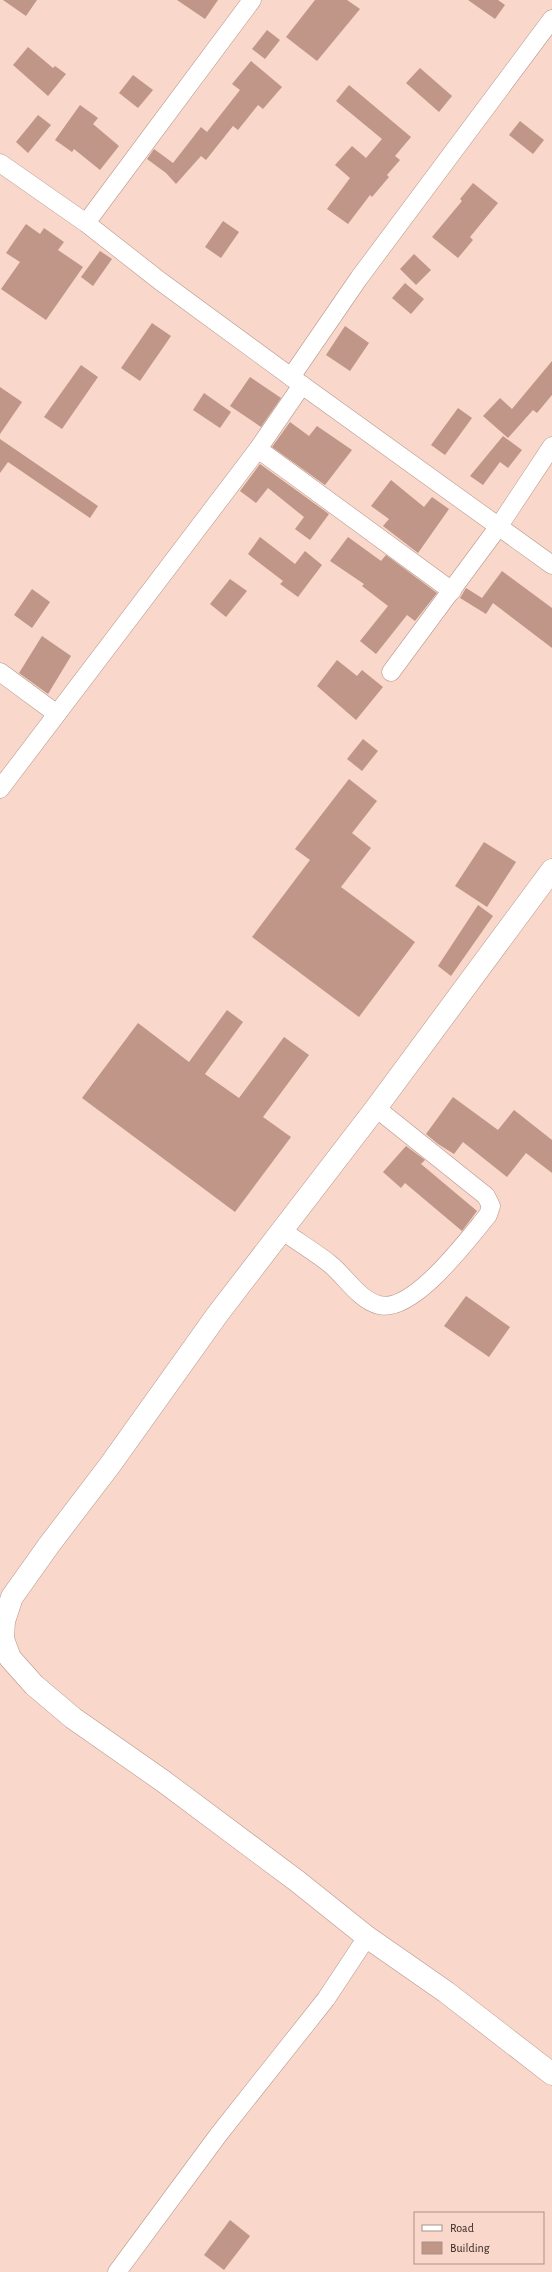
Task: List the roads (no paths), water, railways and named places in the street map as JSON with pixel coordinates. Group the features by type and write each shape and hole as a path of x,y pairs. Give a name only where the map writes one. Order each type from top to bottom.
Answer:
{"highway":[{"path":"552,870 376,1108 217,1315 110,1465 48,1545 12,1597 2,1623 3,1639 10,1658 34,1685 73,1718 233,1833 367,1937 446,1992 552,2074"}],"street":[{"path":"86,223 252,0"},
{"path":"0,789 258,449 359,278 552,19"},
{"path":"0,163 86,223 160,281 552,565"},
{"path":"391,672 499,526 552,446"},
{"path":"258,449 452,591"},
{"path":"0,672 58,714"},
{"path":"283,1231 331,1265 372,1302 384,1305 401,1301 424,1286 444,1266 488,1215 491,1206 486,1196 376,1108"},
{"path":"118,2272 219,2134 326,1999 367,1937"}]}
